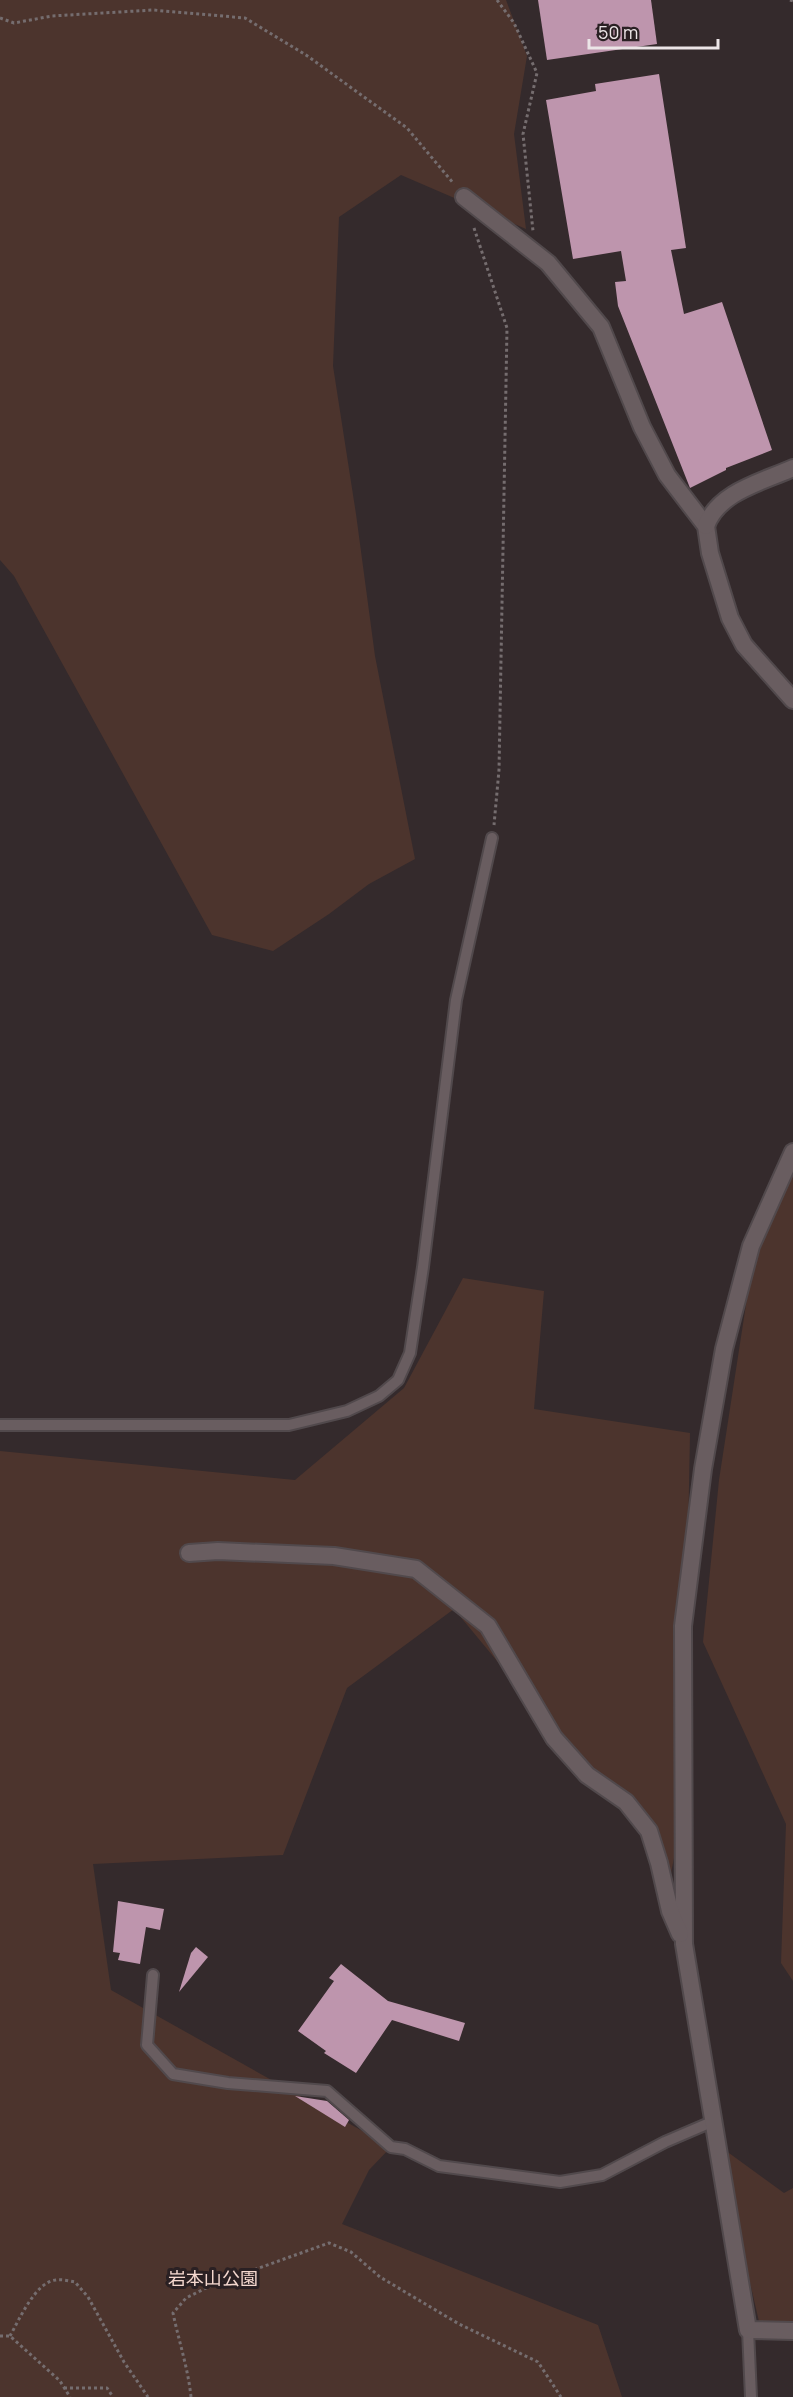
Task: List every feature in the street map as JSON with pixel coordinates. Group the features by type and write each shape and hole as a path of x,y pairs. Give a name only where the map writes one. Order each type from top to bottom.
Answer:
{"street":[{"path":"464,197 548,263 601,327 642,427 667,475 706,526 710,553 730,618 744,645 793,700"},
{"path":"706,526 711,513 727,498 793,468"},
{"path":"793,1152 751,1246 724,1349 703,1469 683,1626 684,1944 748,2330 793,2331"},
{"path":"189,1553 218,1551 334,1556 416,1569 488,1626 554,1738 587,1775 626,1803 649,1830 670,1911 684,1944"}],"lane":[{"path":"0,1425 289,1425 347,1412 379,1396 398,1380 410,1353 456,1000 492,838"},
{"path":"153,1975 147,2045 173,2074 228,2083 327,2091 391,2147 405,2150 440,2166 560,2182 602,2175 665,2142 714,2121"},
{"path":"748,2330 751,2397"}],"path":[{"path":"497,0 514,23 537,73 523,134 536,253"},
{"path":"0,18 14,23 52,15 153,9 245,18 306,55 407,128 464,197 507,328 499,770 492,838"},
{"path":"191,2397 188,2367 181,2351 173,2313 186,2298 238,2275 329,2243 351,2252 380,2277 459,2324 538,2362 561,2397"},
{"path":"10,2336 33,2297 45,2284 56,2280 75,2282 88,2297 124,2362 148,2397"},
{"path":"0,2336 10,2336 64,2388 70,2397"},
{"path":"64,2388 107,2388 113,2397"}],"green space":[{"path":"0,0 506,0 527,56 514,134 526,229 401,175 339,217 333,366 375,656 415,859 369,884 273,951 212,935 14,576 0,560"},
{"path":"793,1175 793,1981 781,1963 786,1824 703,1642 719,1480 757,1233"},
{"name":"岩本山公園","path":"463,1278 544,1291 534,1409 690,1433 683,1810 669,1884 642,1808 569,1748 454,1609 347,1688 283,1855 93,1864 111,1990 391,2147 369,2170 342,2224 598,2325 622,2397 0,2397 0,1451 295,1480 404,1388"},
{"path":"718,2145 784,2193 793,2188 793,2329 761,2330"}],"building":[{"path":"538,0 651,0 657,44 547,60"},
{"path":"659,74 686,248 671,250 684,314 722,302 772,450 726,468 690,488 618,306 615,282 626,281 621,251 573,259 546,100 596,91 595,84"},
{"path":"118,1901 164,1909 160,1930 146,1927 140,1964 118,1960 120,1953 113,1952"},
{"path":"196,1947 208,1957 179,1992 191,1953"},
{"path":"341,1964 388,2001 465,2023 459,2041 392,2020 356,2073 324,2053 326,2051 298,2031 334,1981 329,1978"},
{"path":"295,2096 327,2101 349,2120 345,2127"}]}
